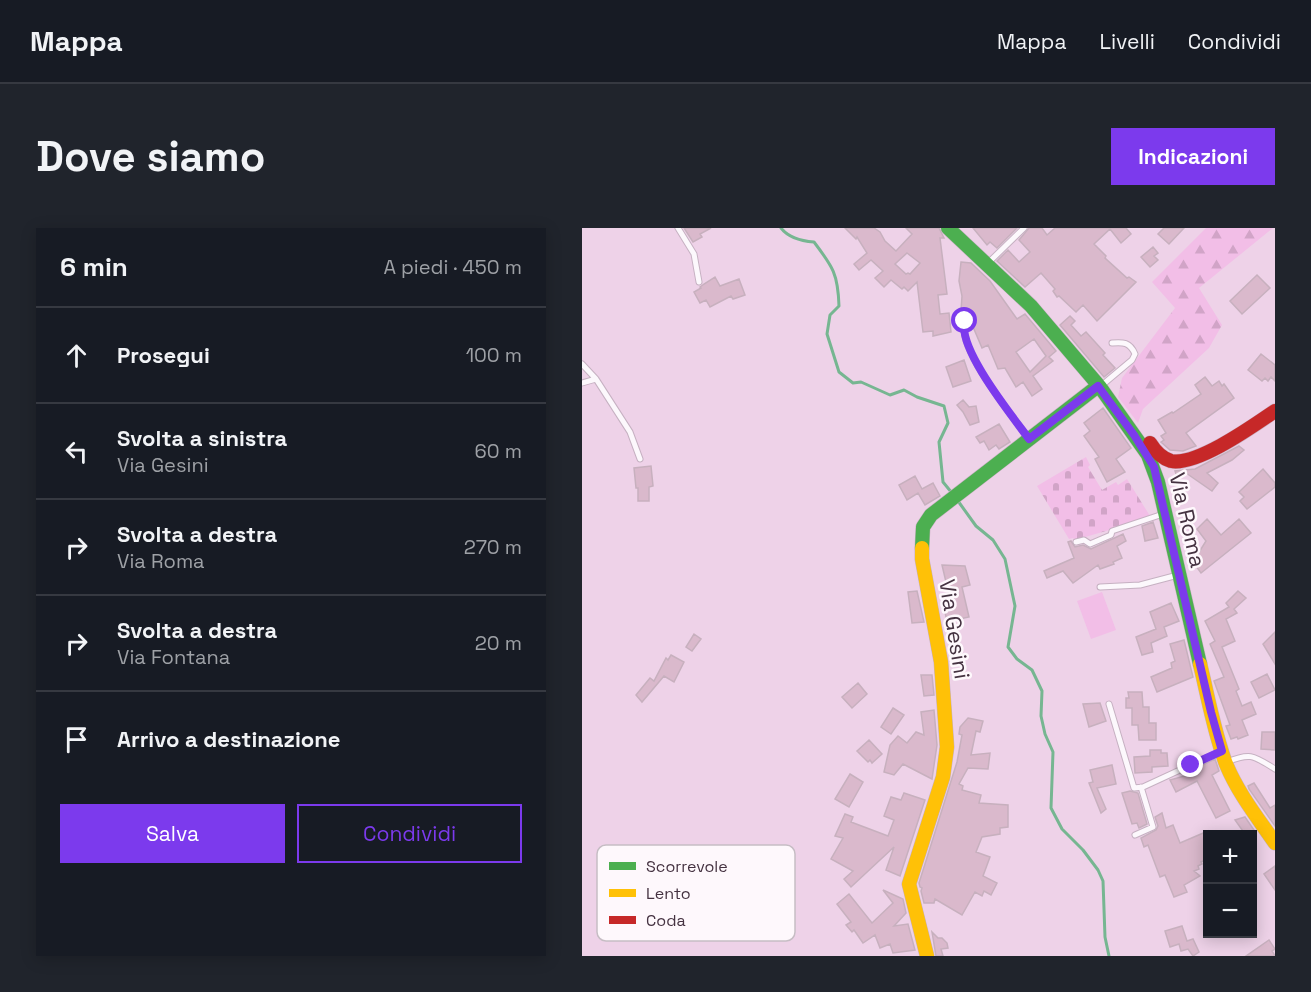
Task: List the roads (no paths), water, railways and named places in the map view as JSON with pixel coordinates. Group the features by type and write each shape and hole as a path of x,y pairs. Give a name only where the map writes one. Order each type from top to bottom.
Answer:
{"street":[{"name":"Via Roma","path":"948,228 1031,306 1099,387 1154,467 1211,712 1224,757 1241,794 1275,843"},
{"name":"Via Gesini","path":"927,956 909,884 919,846 943,777 947,747 942,662 922,559 923,527 931,515 983,473 1099,387"},
{"path":"1134,435 1144,434 1157,455 1162,458 1183,462 1242,433 1275,411"}],"lane":[{"path":"678,228 694,254 699,282"},
{"path":"987,264 1024,228"},
{"path":"968,318 965,321 964,331 978,369 1029,439"},
{"path":"1099,387 1132,360 1135,354 1130,345 1125,342 1112,343"},
{"path":"582,364 596,379 630,432 640,459"},
{"path":"582,383 596,379"},
{"path":"1076,542 1084,540 1090,544 1111,536 1112,531 1165,514"},
{"path":"1100,588 1140,585 1180,575"},
{"path":"1109,704 1134,788 1224,757 1245,754 1254,756 1275,769"},
{"path":"1135,835 1153,827 1141,787"}],"waterway":[{"path":"781,228 796,238 814,242 826,258 836,278 839,306 830,315 827,334 839,372 853,383 861,382 890,395 904,390 944,406 948,423 939,442 943,482 952,493"},
{"path":"958,501 976,526 993,540 1005,559 1015,606 1008,647 1017,659 1032,670 1042,691 1041,716 1045,734 1053,752 1051,808 1062,829 1083,850 1103,881 1105,937 1109,956"}]}
